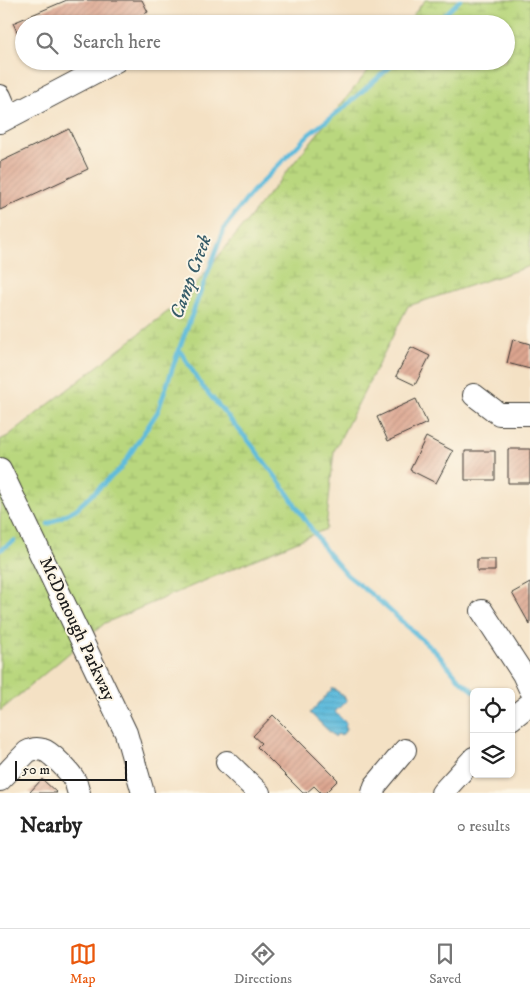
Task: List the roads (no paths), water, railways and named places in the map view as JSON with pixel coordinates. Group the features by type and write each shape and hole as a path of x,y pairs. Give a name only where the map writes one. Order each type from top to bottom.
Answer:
{"street":[{"path":"0,96 4,120 99,70"},
{"path":"474,395 499,414 530,414"},
{"name":"McDonough Parkway","path":"0,468 126,733 143,793"},
{"path":"482,611 523,674 530,689"},
{"path":"515,716 530,704"},
{"path":"0,780 27,752 33,749 41,749 69,772 75,781 79,793"},
{"path":"373,793 375,786 405,750"},
{"path":"227,762 259,793"},
{"path":"442,793 470,762"}],"water":[{"path":"333,688 347,700 335,712 347,724 345,726 347,729 341,736 338,734 335,737 310,713"}],"waterway":[{"name":"Camp Creek","path":"444,15 460,0"},
{"name":"Camp Creek","path":"48,524 76,509 121,468 158,411 225,227 253,191 309,134 342,109 387,70"},
{"path":"179,349 202,386 251,444 282,485 327,552 347,575 376,598 436,652 460,680 470,688"},
{"name":"Camp Creek","path":"0,550 14,541"}]}
